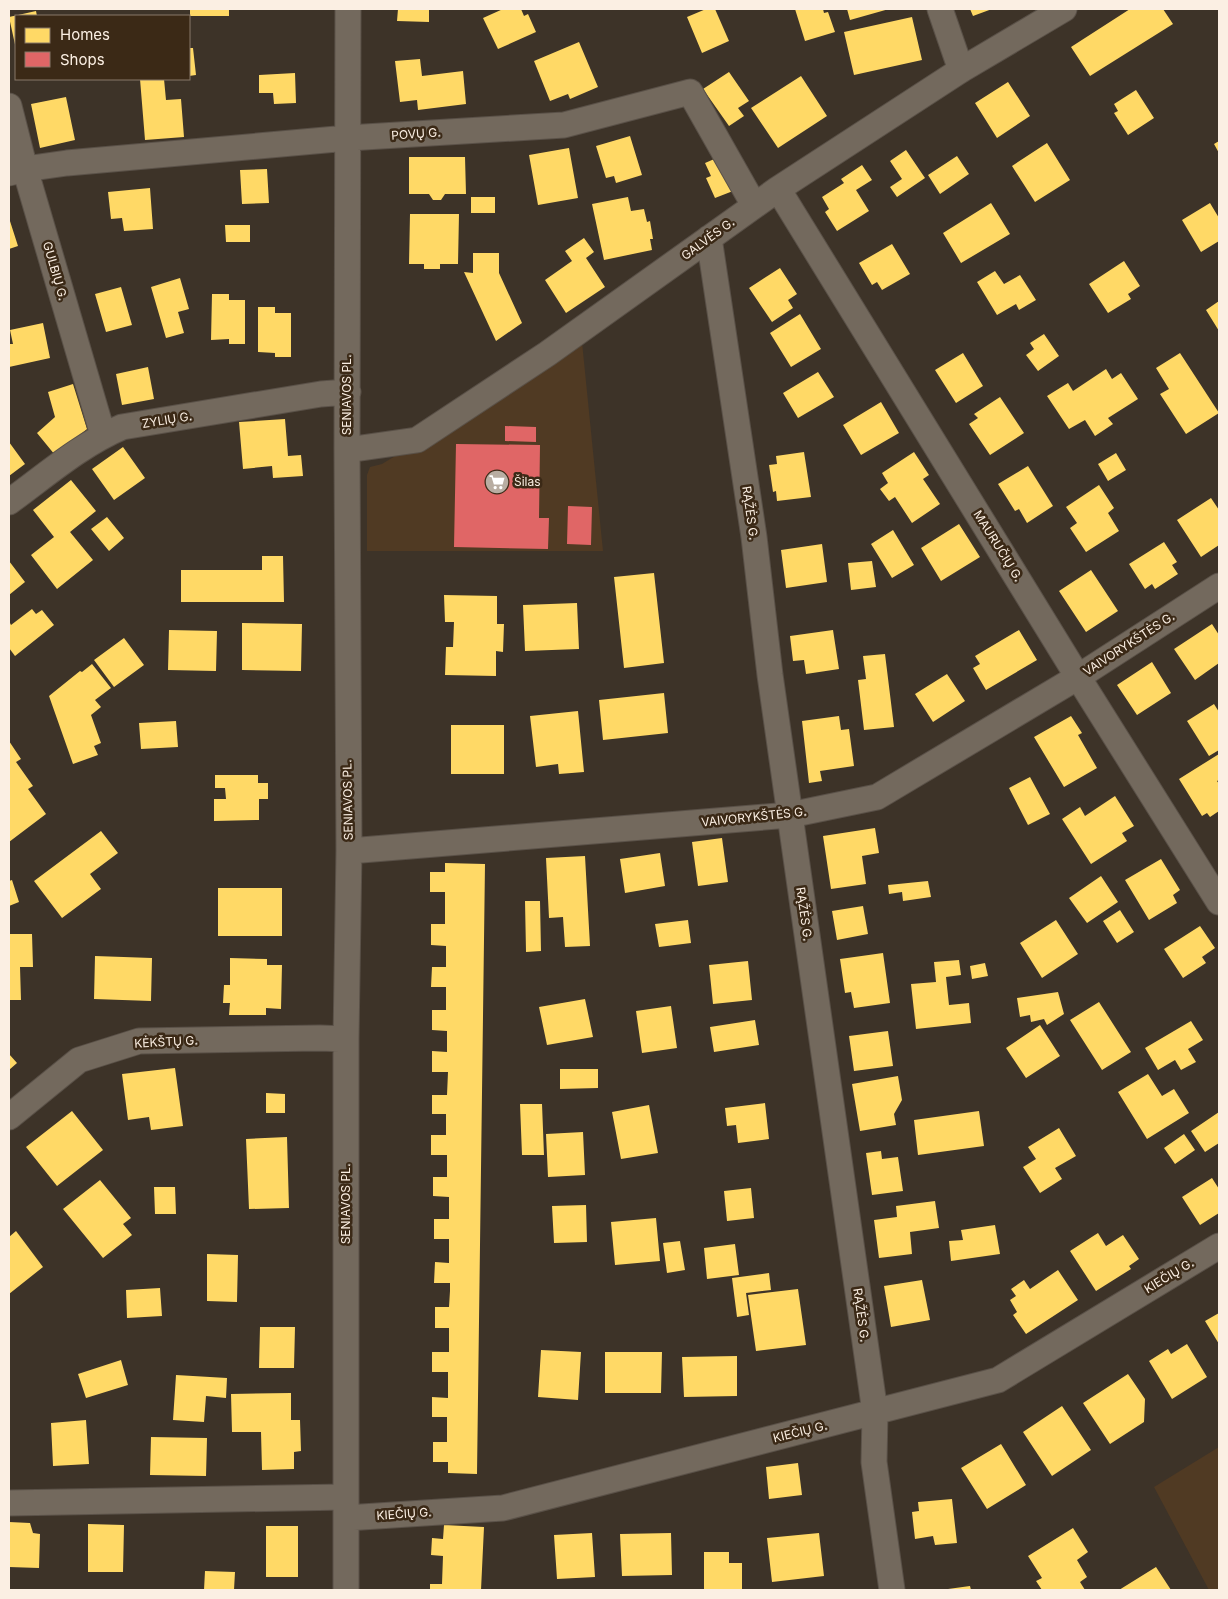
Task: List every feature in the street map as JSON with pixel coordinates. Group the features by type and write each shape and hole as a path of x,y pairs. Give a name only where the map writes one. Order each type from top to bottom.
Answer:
{"street":[{"name":"SENIAVOS PL.","path":"346,1590 348,9"},
{"path":"940,9 960,70"},
{"name":"GALVĖS G.","path":"347,450 417,440 547,354 778,189 960,70 1064,9"},
{"name":"POVŲ G.","path":"17,171 67,163 348,138 564,125 690,92 754,205"},
{"name":"GULBIŲ G.","path":"9,106 17,171 102,435"},
{"name":"MAURUČIŲ G.","path":"778,189 1078,677 1219,902"},
{"name":"RĄŽĖS G.","path":"709,238 754,537 770,675 875,1412 874,1462 892,1590"},
{"name":"ZYLIŲ G.","path":"9,502 102,435 122,427 322,394 348,392"},
{"name":"VAIVORYKŠTĖS G.","path":"348,851 790,815 877,797 1078,677 1219,586"},
{"name":"KĖKŠTŲ G.","path":"9,1117 79,1060 139,1041 346,1039"},
{"name":"KIEČIŲ G.","path":"9,1503 313,1499 345,1508 503,1508 998,1380 1219,1246"}],"shaded area":[{"path":"582,342 603,551 367,551 367,475 370,467 382,464"},
{"path":"1219,1447 1219,1590 1209,1590 1154,1487"}],"building: Homes":[{"path":"190,9 229,9 229,16 190,16"},
{"path":"398,9 429,9 429,22 397,21"},
{"path":"503,9 521,9 524,16 528,14 536,32 498,49 483,18"},
{"path":"706,9 715,9 729,41 702,53 687,17"},
{"path":"795,9 823,9 824,13 828,12 835,32 805,41"},
{"path":"847,9 889,9 850,20"},
{"path":"970,9 992,9 973,16"},
{"path":"1130,9 1163,9 1173,24 1090,76 1071,47"},
{"path":"36,11 37,15 18,15"},
{"path":"15,16 15,44 9,17"},
{"path":"912,17 922,60 854,75 844,32"},
{"path":"579,42 598,87 570,99 568,94 550,101 534,61"},
{"path":"190,48 193,48 196,75 190,76"},
{"path":"420,59 422,76 463,71 466,104 418,110 417,100 400,102 395,61"},
{"path":"729,72 749,101 738,108 744,116 729,126 703,89"},
{"path":"295,73 296,103 274,104 273,93 259,93 259,75"},
{"path":"801,76 827,116 778,148 751,108"},
{"path":"140,80 164,80 166,100 181,99 184,137 145,140"},
{"path":"1008,82 1030,116 997,138 975,103"},
{"path":"1136,90 1154,118 1128,135 1114,113 1118,111 1114,104"},
{"path":"66,97 75,140 40,148 31,104"},
{"path":"630,136 642,175 616,183 614,176 606,178 596,146"},
{"path":"1219,141 1219,153 1214,144"},
{"path":"1047,143 1070,180 1035,202 1012,166"},
{"path":"569,148 578,198 538,205 529,155"},
{"path":"906,150 925,178 897,197 890,187 902,179 890,161"},
{"path":"957,156 969,174 940,194 928,175"},
{"path":"409,157 465,157 466,194 445,194 441,200 433,200 429,194 409,194"},
{"path":"719,157 733,191 715,198 706,178 711,176 705,163"},
{"path":"862,165 872,180 856,190 869,211 837,231 825,212 829,209 822,197 844,183 841,179"},
{"path":"267,169 269,203 242,204 240,170"},
{"path":"150,188 153,229 124,231 122,218 111,219 108,192"},
{"path":"471,197 495,197 495,213 471,213"},
{"path":"628,197 631,211 644,209 647,222 650,221 653,239 650,239 652,250 604,260 592,204"},
{"path":"991,203 1010,234 961,263 943,233"},
{"path":"1210,203 1219,218 1219,241 1201,252 1182,220"},
{"path":"410,214 459,214 458,264 440,264 440,269 424,269 424,264 409,264"},
{"path":"9,218 18,246 9,249"},
{"path":"225,225 250,225 250,242 226,242"},
{"path":"584,238 594,252 586,258 605,287 566,313 545,280 572,261 565,251"},
{"path":"892,244 910,274 882,290 877,282 872,285 859,263"},
{"path":"473,253 499,253 499,273 522,323 496,341 464,272 473,273"},
{"path":"1124,261 1140,286 1128,294 1131,299 1108,313 1089,284"},
{"path":"780,268 797,294 788,300 793,308 772,322 749,288"},
{"path":"995,271 1004,284 1020,275 1036,300 1019,310 1016,304 997,315 977,282"},
{"path":"180,278 189,309 178,312 184,333 166,338 151,287"},
{"path":"121,287 132,325 106,332 95,294"},
{"path":"212,294 229,294 229,300 245,300 245,344 229,344 229,339 211,340"},
{"path":"1219,301 1219,331 1206,310"},
{"path":"258,307 275,307 275,313 291,313 291,357 275,357 275,353 258,352"},
{"path":"800,314 821,349 791,367 770,333"},
{"path":"43,323 50,358 9,367 9,344 13,344 10,330"},
{"path":"1044,334 1059,356 1038,371 1026,355 1034,349 1030,343"},
{"path":"963,353 983,386 956,403 935,370"},
{"path":"1180,353 1219,413 1186,434 1160,394 1169,389 1156,368"},
{"path":"148,367 154,399 122,405 116,374"},
{"path":"1106,369 1112,379 1121,373 1138,399 1108,418 1113,424 1095,436 1085,420 1069,429 1047,396 1068,383 1073,391"},
{"path":"818,372 834,397 798,418 783,393"},
{"path":"73,384 87,429 55,455 37,433 55,417 48,392"},
{"path":"1000,397 1024,433 990,455 969,424 978,418 974,414"},
{"path":"881,402 899,433 861,455 843,425"},
{"path":"285,419 288,456 301,455 303,476 273,478 272,466 243,469 239,422"},
{"path":"9,442 25,464 9,476"},
{"path":"123,447 145,478 114,500 92,469"},
{"path":"804,452 811,497 777,501 776,491 773,492 769,465 777,464 776,456"},
{"path":"914,452 929,475 923,479 940,504 912,523 895,497 889,501 880,489 888,483 882,473"},
{"path":"1116,453 1126,470 1108,481 1098,464"},
{"path":"1028,466 1053,506 1027,523 1019,509 1015,511 998,484"},
{"path":"71,480 96,511 70,532 93,560 57,589 31,555 54,537 33,510"},
{"path":"1099,485 1114,508 1108,513 1119,531 1086,552 1070,528 1077,523 1066,507"},
{"path":"1211,498 1219,510 1219,545 1201,557 1177,520"},
{"path":"107,517 124,538 109,551 91,529"},
{"path":"959,524 980,557 941,581 921,548"},
{"path":"893,530 914,565 892,578 871,544"},
{"path":"1164,542 1177,562 1172,565 1178,574 1155,589 1152,584 1145,589 1129,564"},
{"path":"822,544 827,582 786,588 781,550"},
{"path":"262,556 283,556 284,602 181,602 181,570 262,570"},
{"path":"9,561 25,582 9,595"},
{"path":"872,561 876,587 851,590 848,563"},
{"path":"1091,570 1118,611 1086,632 1059,591"},
{"path":"654,573 664,663 624,668 614,577"},
{"path":"444,595 497,596 497,624 504,624 503,652 496,651 496,676 445,675 446,647 453,647 454,622 445,622"},
{"path":"577,603 579,649 525,651 523,605"},
{"path":"32,609 36,614 42,610 54,625 15,656 9,648 9,621 11,625"},
{"path":"242,623 302,624 301,671 242,670"},
{"path":"1212,624 1219,635 1219,663 1195,680 1174,649"},
{"path":"169,630 217,631 216,671 168,670"},
{"path":"833,630 839,669 806,674 804,660 793,661 790,636"},
{"path":"1019,630 1037,660 986,690 973,668 980,664 975,656"},
{"path":"124,638 144,665 114,687 94,660"},
{"path":"885,654 894,727 864,730 858,680 866,679 863,656"},
{"path":"1152,662 1171,693 1137,715 1117,685"},
{"path":"92,664 111,688 95,700 101,707 91,715 101,743 94,746 98,755 73,764 49,696 80,671 82,672"},
{"path":"947,674 965,701 933,722 915,694"},
{"path":"664,693 668,733 603,740 599,700"},
{"path":"1214,704 1219,712 1219,750 1209,756 1187,721"},
{"path":"578,711 584,772 559,774 558,764 536,767 530,716"},
{"path":"839,716 841,730 849,729 854,766 820,771 822,781 809,783 802,721"},
{"path":"1071,716 1082,733 1078,735 1097,768 1064,787 1034,737"},
{"path":"176,721 178,747 141,749 139,723"},
{"path":"451,725 504,725 504,774 451,774"},
{"path":"9,741 21,759 16,762 33,786 28,789 46,814 9,842"},
{"path":"1219,754 1219,780 1217,781 1219,784 1219,811 1210,817 1207,813 1202,816 1179,779"},
{"path":"215,775 258,775 258,783 268,783 268,799 259,799 259,820 214,821 214,799 226,799 225,788 215,788"},
{"path":"1030,777 1050,814 1028,825 1009,788"},
{"path":"1115,796 1134,826 1122,833 1127,841 1091,864 1062,819 1080,807 1085,816"},
{"path":"875,828 879,853 862,856 866,884 831,889 823,836"},
{"path":"101,831 118,853 90,874 101,889 62,918 34,881"},
{"path":"722,838 728,882 698,886 692,842"},
{"path":"660,853 665,886 625,893 620,859"},
{"path":"585,856 590,946 565,947 563,917 549,918 546,858"},
{"path":"1161,859 1180,890 1173,895 1177,903 1149,920 1125,880"},
{"path":"445,863 485,864 477,1474 448,1473 448,1462 433,1462 433,1442 447,1442 447,1417 432,1417 432,1397 448,1398 448,1372 432,1372 432,1352 449,1352 449,1328 435,1328 435,1307 449,1307 450,1283 434,1283 435,1262 449,1263 449,1239 434,1239 434,1219 449,1219 449,1197 433,1196 433,1177 447,1177 447,1155 431,1155 431,1135 446,1135 446,1114 432,1114 432,1095 447,1095 448,1072 432,1072 432,1051 447,1052 447,1031 432,1030 432,1010 446,1010 446,987 431,987 432,967 446,967 446,946 431,945 431,924 445,924 445,892 430,892 430,872 445,872"},
{"path":"1101,876 1118,902 1087,923 1069,898"},
{"path":"12,880 19,902 9,906 9,881"},
{"path":"928,881 931,897 903,901 902,892 889,894 888,885"},
{"path":"218,888 282,888 282,936 218,936"},
{"path":"525,901 540,901 541,951 526,952"},
{"path":"863,906 868,934 837,940 832,911"},
{"path":"1120,910 1134,932 1117,943 1103,921"},
{"path":"688,920 691,943 659,947 655,924"},
{"path":"1056,920 1078,954 1042,978 1020,943"},
{"path":"1200,926 1215,948 1202,957 1206,963 1183,978 1164,949"},
{"path":"9,934 32,934 33,967 20,967 21,1000 9,1000"},
{"path":"883,953 890,1003 854,1008 851,992 845,993 840,959"},
{"path":"95,956 152,958 151,1001 94,999"},
{"path":"230,958 267,959 267,965 282,965 281,1009 266,1008 266,1015 229,1015 230,1003 223,1003 224,985 230,985"},
{"path":"959,960 961,975 946,977 949,1005 969,1003 971,1023 916,1029 911,984 936,982 934,962"},
{"path":"748,961 752,1000 713,1004 709,965"},
{"path":"985,963 988,976 972,979 970,966"},
{"path":"1058,992 1064,1014 1047,1025 1044,1019 1031,1022 1030,1015 1020,1017 1017,998"},
{"path":"585,999 593,1037 547,1045 539,1007"},
{"path":"1099,1002 1131,1052 1102,1070 1070,1020"},
{"path":"671,1006 677,1048 642,1053 636,1011"},
{"path":"755,1020 759,1045 714,1052 710,1027"},
{"path":"1191,1021 1203,1040 1188,1049 1196,1062 1181,1070 1175,1060 1158,1070 1145,1048"},
{"path":"1040,1025 1060,1056 1026,1078 1006,1048"},
{"path":"888,1031 893,1066 854,1071 849,1036"},
{"path":"9,1054 17,1063 9,1070"},
{"path":"175,1068 183,1126 151,1130 149,1117 128,1120 122,1074"},
{"path":"560,1069 598,1069 598,1088 560,1089"},
{"path":"1148,1074 1162,1096 1174,1089 1189,1113 1147,1139 1118,1092"},
{"path":"898,1076 902,1100 894,1114 896,1125 860,1131 852,1084"},
{"path":"266,1093 285,1094 285,1113 266,1113"},
{"path":"765,1103 769,1139 738,1143 736,1125 727,1126 725,1108"},
{"path":"520,1104 542,1104 544,1155 522,1155"},
{"path":"649,1105 658,1153 621,1159 612,1112"},
{"path":"72,1111 103,1150 57,1186 26,1147"},
{"path":"979,1111 984,1146 918,1155 914,1120"},
{"path":"1219,1112 1219,1143 1205,1152 1191,1131"},
{"path":"1059,1128 1076,1156 1055,1168 1062,1179 1040,1193 1023,1167 1036,1159 1028,1147"},
{"path":"583,1132 585,1175 548,1177 546,1134"},
{"path":"1184,1134 1195,1150 1175,1164 1164,1148"},
{"path":"287,1137 289,1208 249,1209 246,1139"},
{"path":"881,1151 882,1159 898,1157 903,1191 872,1195 866,1153"},
{"path":"1212,1178 1219,1189 1219,1213 1200,1225 1182,1197"},
{"path":"100,1180 131,1218 123,1224 132,1235 103,1258 63,1209"},
{"path":"154,1187 175,1187 176,1214 155,1214"},
{"path":"751,1188 754,1218 727,1221 724,1191"},
{"path":"935,1201 939,1228 910,1232 912,1254 879,1258 874,1220 897,1217 896,1206"},
{"path":"586,1205 587,1242 554,1243 552,1206"},
{"path":"656,1218 660,1261 615,1265 611,1222"},
{"path":"995,1225 1000,1254 951,1261 949,1241 963,1240 961,1230"},
{"path":"16,1231 43,1267 9,1294 9,1237"},
{"path":"1098,1233 1106,1246 1123,1235 1139,1259 1129,1266 1131,1269 1096,1291 1070,1251"},
{"path":"680,1241 685,1270 667,1273 663,1243"},
{"path":"735,1244 739,1275 707,1279 704,1248"},
{"path":"207,1254 238,1255 237,1302 207,1301"},
{"path":"1058,1270 1078,1300 1026,1334 1013,1315 1017,1312 1010,1300 1016,1296 1011,1289 1024,1280 1030,1289"},
{"path":"769,1273 771,1290 746,1293 749,1315 737,1317 732,1278"},
{"path":"922,1280 930,1320 891,1327 884,1286"},
{"path":"160,1288 162,1316 127,1318 126,1290"},
{"path":"798,1289 806,1345 756,1351 748,1295"},
{"path":"1219,1313 1219,1344 1205,1321"},
{"path":"260,1327 295,1327 294,1368 259,1368"},
{"path":"1187,1344 1207,1377 1172,1399 1149,1361 1168,1349 1171,1354"},
{"path":"541,1350 581,1352 578,1400 538,1397"},
{"path":"605,1352 662,1352 661,1393 605,1393"},
{"path":"737,1356 737,1396 684,1397 682,1357"},
{"path":"121,1360 128,1385 86,1398 78,1374"},
{"path":"1128,1374 1145,1399 1144,1422 1110,1444 1083,1403"},
{"path":"176,1375 227,1378 226,1398 206,1396 204,1422 173,1420"},
{"path":"291,1393 291,1420 300,1420 301,1451 294,1452 294,1469 262,1470 261,1432 232,1432 231,1394"},
{"path":"1062,1406 1091,1450 1052,1476 1023,1432"},
{"path":"86,1420 89,1464 53,1466 51,1423"},
{"path":"151,1437 207,1438 206,1476 150,1475"},
{"path":"1001,1444 1026,1485 987,1509 961,1468"},
{"path":"798,1463 802,1495 769,1499 766,1467"},
{"path":"952,1499 957,1543 935,1545 933,1536 915,1539 912,1512 919,1511 918,1502"},
{"path":"9,1522 30,1523 33,1533 40,1534 39,1568 9,1567"},
{"path":"88,1524 124,1525 123,1572 88,1572"},
{"path":"444,1525 484,1527 481,1590 430,1590 430,1584 442,1584 443,1556 431,1555 432,1538 443,1539"},
{"path":"266,1526 298,1526 298,1577 266,1577"},
{"path":"1073,1528 1088,1552 1077,1560 1087,1577 1080,1582 1085,1590 1042,1590 1036,1581 1042,1578 1028,1556"},
{"path":"592,1533 595,1577 557,1579 554,1535"},
{"path":"671,1533 672,1575 622,1576 620,1534"},
{"path":"819,1533 824,1576 772,1582 767,1538"},
{"path":"704,1552 729,1552 729,1563 742,1563 742,1590 704,1590"},
{"path":"1156,1567 1171,1590 1119,1590"},
{"path":"205,1571 235,1572 234,1590 204,1590"},
{"path":"970,1586 971,1590 948,1589"}],"building: Shops":[{"path":"505,426 536,427 536,442 505,441"},
{"name":"Šilas","path":"456,444 540,445 539,518 549,518 548,549 454,547"},
{"path":"568,506 592,507 591,545 567,544"}],"place":[{"name":"Šilas","path":"497,482"}]}
